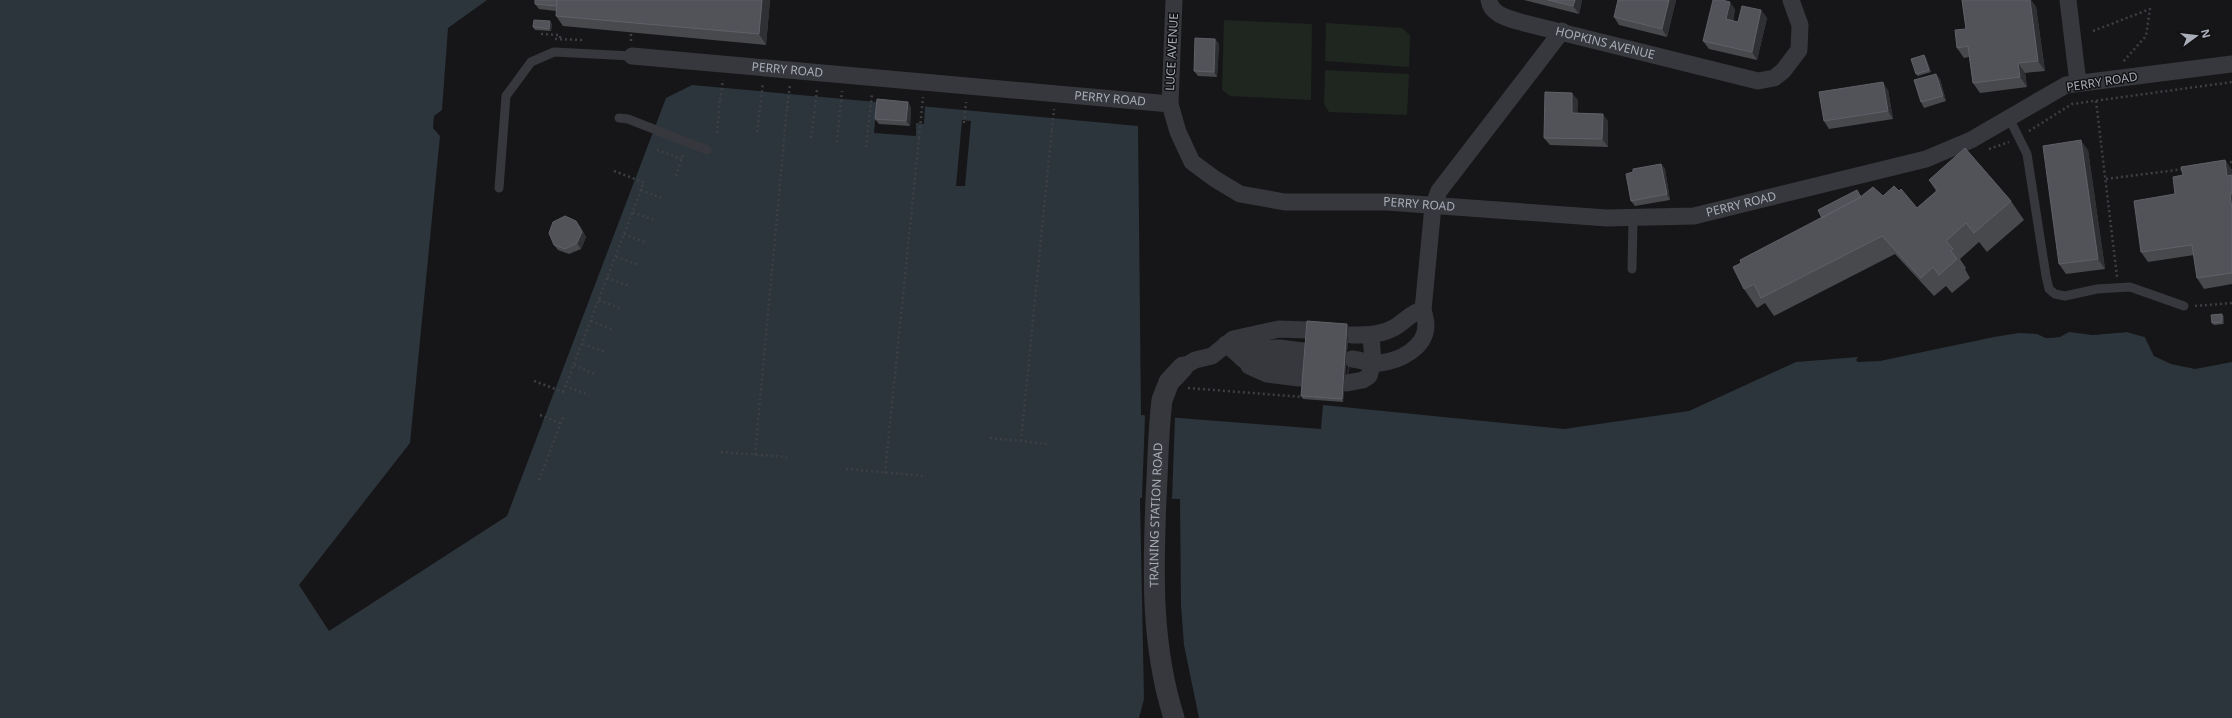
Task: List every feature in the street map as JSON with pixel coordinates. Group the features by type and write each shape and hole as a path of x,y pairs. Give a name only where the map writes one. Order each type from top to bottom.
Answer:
{"street":[{"name":"LUCE AVENUE","path":"1170,104 1174,0"},
{"path":"1489,0 1490,4 1500,15 1562,31"},
{"name":"HOPKINS AVENUE","path":"1433,206 1439,190 1562,31 1758,81 1774,78 1783,71 1799,50 1800,25 1791,0"},
{"path":"2068,0 2078,83"},
{"name":"PERRY ROAD","path":"631,50 1170,104 1178,132 1192,162 1215,179 1240,194 1285,202 1362,201 1633,219 1694,216 1926,159 1971,140 2066,85 2232,64"},
{"path":"1371,335 1373,363 1369,376 1363,380 1349,370 1373,363 1394,361 1408,354 1424,336 1426,325 1423,310 1433,206"},
{"path":"1351,335 1371,335 1389,330 1415,311 1423,310"},
{"name":"TRAINING STATION ROAD","path":"1174,718 1165,691 1153,602 1153,551 1160,415 1162,400 1168,382 1183,367 1195,360 1234,351 1233,338 1259,332 1279,329 1300,330 1299,361"},
{"path":"1234,351 1299,361"},
{"path":"1234,351 1248,366 1267,374 1299,361"}],"lane":[{"path":"499,188 506,96 531,62 554,52 631,50"},
{"path":"619,118 628,119 706,150"},
{"path":"2009,118 2029,161 2049,289 2055,294 2065,296 2118,287 2136,288 2164,301 2184,306"},
{"path":"1632,268 1633,219"}],"path":[{"path":"2093,31 2150,9 2146,36 2122,62"},
{"path":"631,32 631,50"},
{"path":"541,34 560,35 560,38"},
{"path":"1982,152 2003,145 2019,137 2072,104 2232,82"},
{"path":"717,133 722,88"},
{"path":"757,132 762,91"},
{"path":"755,455 789,94"},
{"path":"811,138 816,96"},
{"path":"837,142 841,98"},
{"path":"720,99 720,105"},
{"path":"2096,101 2118,287"},
{"path":"866,147 872,102"},
{"path":"885,473 922,104"},
{"path":"786,114 787,108"},
{"path":"814,112 815,108"},
{"path":"964,123 965,110"},
{"path":"1021,441 1053,118"},
{"path":"1051,139 1052,128"},
{"path":"918,144 919,138"},
{"path":"657,150 682,159"},
{"path":"676,176 684,152 679,150"},
{"path":"2224,163 2232,162"},
{"path":"2106,179 2185,169"},
{"path":"534,381 564,392 565,386 600,300 643,182 614,171"},
{"path":"636,203 644,182"},
{"path":"640,190 664,199"},
{"path":"633,212 656,221"},
{"path":"624,234 647,243"},
{"path":"616,256 639,265"},
{"path":"608,278 630,286"},
{"path":"600,300 622,308"},
{"path":"2184,306 2232,304"},
{"path":"591,321 614,330"},
{"path":"583,344 606,352"},
{"path":"574,364 597,375"},
{"path":"565,386 589,395"},
{"path":"1195,388 1303,397"},
{"path":"540,414 561,422"},
{"path":"539,480 564,415"},
{"path":"990,438 1049,444"},
{"path":"721,452 787,457"},
{"path":"846,469 926,476"}],"shaded area":[{"path":"0,0 487,0 448,28 442,110 434,116 433,128 440,136 410,443 299,585 329,631 507,516 666,98 692,85 1138,126 1141,415 1321,429 1323,405 1564,429 1689,411 1796,362 1858,357 1860,361 1904,355 1997,333 2034,331 2046,338 2060,337 2068,329 2092,335 2127,332 2145,337 2154,356 2205,367 2232,361 2232,718 1199,718 1184,645 1181,605 1180,499 1140,498 1144,699 1139,718 0,718"},
{"path":"1224,20 1312,24 1311,100 1230,96 1222,90"},
{"path":"1326,23 1402,28 1410,35 1409,67 1325,61"},
{"path":"1325,70 1409,74 1407,115 1329,112 1324,104"}],"pier":[{"path":"877,102 925,106 924,124 916,123 916,136 874,133"},
{"path":"962,120 971,121 965,186 956,186"},
{"path":"2068,327 2092,333 2128,330 2147,335 2155,355 2194,364 2215,364 2232,359 2232,362 2195,369 2171,364 2154,356 2145,337 2127,332 2092,335 2069,332 2060,337 2046,338 2037,334 2019,333 1880,361 1858,362 1856,360 1858,357 1861,359 1903,353 2002,331 2034,329 2047,336 2059,335"},
{"path":"1145,415 1175,417 1172,499 1142,498"}],"building":[{"path":"535,0 557,0 557,6 535,4"},
{"path":"557,0 762,0 759,34 556,16"},
{"path":"1548,0 1575,0 1573,6"},
{"path":"1618,0 1669,0 1662,29 1614,17"},
{"path":"1713,0 1730,2 1726,19 1738,22 1742,6 1761,10 1752,52 1703,41"},
{"path":"1962,0 2030,0 2038,61 2018,63 2020,77 1973,83 1968,46 1957,48 1955,30 1966,29"},
{"path":"534,20 550,21 549,29 533,27"},
{"path":"1195,38 1215,39 1214,72 1194,71"},
{"path":"1924,55 1929,70 1916,74 1911,59"},
{"path":"1936,74 1943,96 1921,102 1914,80"},
{"path":"1883,82 1888,111 1824,121 1819,92"},
{"path":"1545,92 1572,93 1572,113 1603,114 1602,139 1544,138"},
{"path":"877,99 908,102 906,121 875,119"},
{"path":"2081,140 2098,259 2059,264 2043,146"},
{"path":"1965,148 2011,201 1974,233 1966,223 1946,241 1953,249 1951,251 1957,259 1939,275 1933,267 1921,278 1882,236 1761,298 1754,284 1744,289 1733,267 1741,263 1740,260 1859,198 1873,187 1883,196 1894,186 1899,191 1901,189 1917,208 1938,190 1929,180"},
{"path":"2225,160 2227,176 2232,175 2232,193 2230,193 2232,210 2232,273 2197,278 2192,245 2141,252 2134,201 2175,194 2173,177 2183,175 2181,167"},
{"path":"1661,164 1667,194 1631,201 1626,174 1633,172 1633,169"},
{"path":"1857,190 1861,197 1822,218 1818,210"},
{"path":"565,216 576,221 582,232 577,243 565,249 554,245 549,233 553,222"},
{"path":"2222,314 2222,322 2212,323 2211,315"},
{"path":"1307,321 1347,324 1342,399 1301,396"}],"tunnel":[{"path":"1323,365 1349,368"}]}
